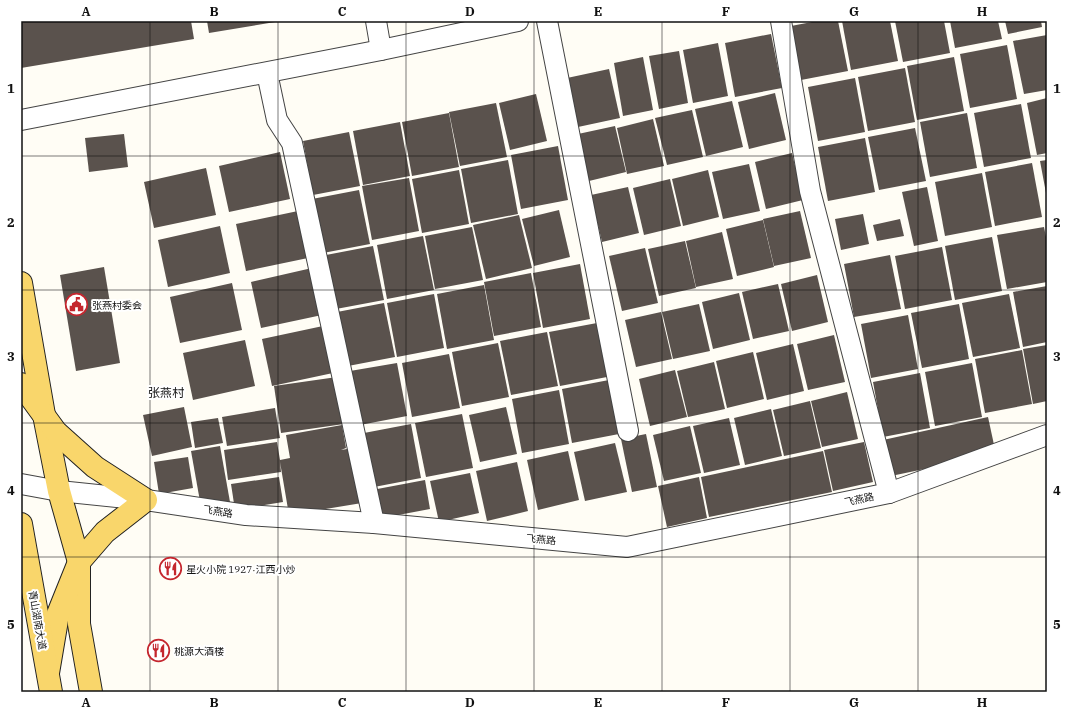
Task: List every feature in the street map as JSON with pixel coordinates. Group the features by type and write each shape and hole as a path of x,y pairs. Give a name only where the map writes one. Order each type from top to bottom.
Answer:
{"main road":[{"path":"21,283 59,491 78,562 78,624 91,692"},
{"path":"21,384 56,432 95,467 146,500 105,532 78,562 58,614 50,682"},
{"name":"青山湖南大道","path":"21,524 50,682"}],"street":[{"path":"376,21 381,50"},
{"path":"21,120 381,50 518,21"},
{"path":"547,21 628,431"},
{"path":"781,21 810,191 889,493"},
{"path":"267,72 277,120 292,143 374,523"},
{"name":"飞燕路","path":"21,484 59,491 146,500 246,515 374,523 627,547 889,493 1047,435"}],"building":[{"path":"21,21 191,21 194,39 21,68"},
{"path":"207,21 275,21 275,22 209,33"},
{"path":"817,21 838,21 848,71 801,80 791,26"},
{"path":"842,21 890,21 898,61 851,70"},
{"path":"895,21 944,21 950,53 903,62"},
{"path":"950,21 998,21 1002,39 955,48"},
{"path":"1005,21 1041,21 1042,27 1008,34"},
{"path":"771,34 782,88 735,97 725,43"},
{"path":"1047,35 1047,90 1024,94 1013,41"},
{"path":"718,43 728,96 693,103 683,50"},
{"path":"1007,45 1017,99 970,108 960,54"},
{"path":"679,51 688,103 659,109 649,56"},
{"path":"643,57 653,110 623,116 614,63"},
{"path":"954,57 964,111 917,120 907,66"},
{"path":"905,68 915,122 868,131 858,77"},
{"path":"609,69 620,118 578,127 567,78"},
{"path":"855,78 865,132 818,141 808,87"},
{"path":"775,93 786,140 749,149 738,102"},
{"path":"536,94 547,141 510,150 499,103"},
{"path":"1047,98 1047,153 1037,155 1027,103"},
{"path":"732,101 743,147 706,156 695,109"},
{"path":"496,103 507,157 460,166 449,112"},
{"path":"1021,104 1031,158 984,167 974,113"},
{"path":"692,110 703,157 667,165 655,118"},
{"path":"449,113 459,167 412,176 402,122"},
{"path":"967,113 977,168 930,177 920,122"},
{"path":"653,119 664,166 627,174 617,128"},
{"path":"400,122 410,176 363,185 353,131"},
{"path":"615,126 626,172 589,181 578,134"},
{"path":"915,128 926,181 879,190 868,137"},
{"path":"349,132 360,186 313,195 303,141"},
{"path":"124,134 128,167 89,172 85,138"},
{"path":"865,138 875,192 828,201 818,147"},
{"path":"558,146 568,200 521,209 511,155"},
{"path":"280,152 290,199 229,212 219,166"},
{"path":"792,153 803,200 766,209 755,162"},
{"path":"508,160 518,214 471,223 461,169"},
{"path":"1047,160 1047,193 1046,193 1040,161"},
{"path":"1032,163 1042,217 995,226 985,172"},
{"path":"749,164 760,211 723,219 712,172"},
{"path":"206,168 216,215 154,228 144,182"},
{"path":"459,170 469,224 422,233 412,179"},
{"path":"708,170 719,217 683,226 672,179"},
{"path":"982,173 992,227 945,236 935,182"},
{"path":"409,178 419,231 372,240 362,186"},
{"path":"670,179 681,226 644,235 633,188"},
{"path":"628,187 639,233 602,242 591,195"},
{"path":"927,187 938,241 914,246 902,192"},
{"path":"359,190 370,244 323,253 312,199"},
{"path":"559,210 570,257 534,266 522,219"},
{"path":"298,211 308,258 246,271 236,224"},
{"path":"800,211 811,258 774,266 763,219"},
{"path":"863,214 869,244 841,250 835,219"},
{"path":"519,215 532,268 486,279 473,225"},
{"path":"900,219 904,236 877,241 873,225"},
{"path":"763,220 774,267 737,276 726,229"},
{"path":"220,226 230,273 168,287 158,240"},
{"path":"472,227 483,280 435,289 425,236"},
{"path":"1044,227 1047,242 1047,282 1007,289 997,235"},
{"path":"722,232 733,279 696,287 686,241"},
{"path":"423,236 434,290 387,299 377,245"},
{"path":"992,237 1002,291 955,300 945,246"},
{"path":"685,241 696,288 659,296 648,249"},
{"path":"373,246 384,300 336,309 326,255"},
{"path":"942,247 952,300 905,309 895,256"},
{"path":"645,248 658,303 622,311 609,256"},
{"path":"890,255 901,309 854,317 844,264"},
{"path":"580,264 590,319 543,328 533,273"},
{"path":"104,267 120,363 76,371 60,275"},
{"path":"312,268 322,315 261,328 251,282"},
{"path":"531,273 541,327 494,336 484,282"},
{"path":"817,275 828,322 792,331 781,284"},
{"path":"232,283 242,330 180,343 170,297"},
{"path":"778,284 789,331 753,339 742,292"},
{"path":"484,285 494,340 447,349 437,294"},
{"path":"1047,286 1047,342 1023,347 1013,292"},
{"path":"739,293 750,340 713,349 702,302"},
{"path":"434,294 444,348 397,357 387,303"},
{"path":"1009,294 1020,348 973,357 962,303"},
{"path":"384,303 395,357 348,366 337,312"},
{"path":"699,304 710,351 673,359 662,312"},
{"path":"959,304 969,359 922,368 911,313"},
{"path":"661,312 672,359 636,367 625,320"},
{"path":"908,315 918,369 871,378 861,324"},
{"path":"597,323 607,377 560,386 549,332"},
{"path":"323,326 333,373 272,386 262,339"},
{"path":"547,332 558,386 511,395 500,341"},
{"path":"834,335 845,382 808,390 797,344"},
{"path":"245,340 255,386 193,400 183,353"},
{"path":"498,343 509,397 462,406 452,352"},
{"path":"793,344 804,391 767,400 756,353"},
{"path":"1047,345 1047,401 1033,404 1023,349"},
{"path":"1022,350 1032,404 985,413 975,359"},
{"path":"753,352 764,399 727,408 716,361"},
{"path":"449,354 460,408 412,417 402,363"},
{"path":"714,362 725,409 688,417 677,371"},
{"path":"397,363 407,416 360,425 350,371"},
{"path":"972,363 982,417 935,426 925,372"},
{"path":"675,370 687,417 650,426 639,379"},
{"path":"920,373 930,428 883,437 873,382"},
{"path":"337,377 344,424 281,433 274,386"},
{"path":"609,380 619,434 572,443 562,389"},
{"path":"559,390 569,444 522,453 512,399"},
{"path":"847,392 858,439 822,447 811,401"},
{"path":"810,401 821,448 784,456 773,410"},
{"path":"184,407 192,447 152,456 143,415"},
{"path":"506,407 517,454 480,462 469,415"},
{"path":"275,408 280,438 227,446 222,417"},
{"path":"771,409 782,456 745,465 734,418"},
{"path":"462,414 473,468 426,477 415,423"},
{"path":"988,417 996,454 891,476 883,440"},
{"path":"218,418 223,443 195,448 191,422"},
{"path":"729,418 740,465 704,473 693,426"},
{"path":"411,424 421,478 374,487 364,433"},
{"path":"342,425 346,448 341,450 353,448 362,503 289,515 280,462 281,472 228,480 224,450 277,442 280,460 290,458 286,435"},
{"path":"690,426 701,473 664,481 653,435"},
{"path":"646,434 657,487 632,492 621,439"},
{"path":"864,442 873,482 833,491 824,450"},
{"path":"615,443 627,492 585,501 574,452"},
{"path":"220,446 230,502 201,507 191,451"},
{"path":"568,451 579,500 538,510 527,460"},
{"path":"823,451 832,492 709,517 701,477"},
{"path":"188,457 193,488 159,494 154,462"},
{"path":"517,462 528,511 487,521 476,471"},
{"path":"470,473 479,513 439,522 430,481"},
{"path":"279,477 283,502 235,510 231,484"},
{"path":"699,477 707,518 667,527 658,486"},
{"path":"425,480 430,509 377,519 372,490"}],"place":[{"name":"张燕村委会","path":"76,305"},
{"name":"星火小院 1927·江西小炒","path":"171,569"},
{"name":"桃源大酒楼","path":"158,651"}],"district":[{"name":"张燕村","path":"166,393"}]}
